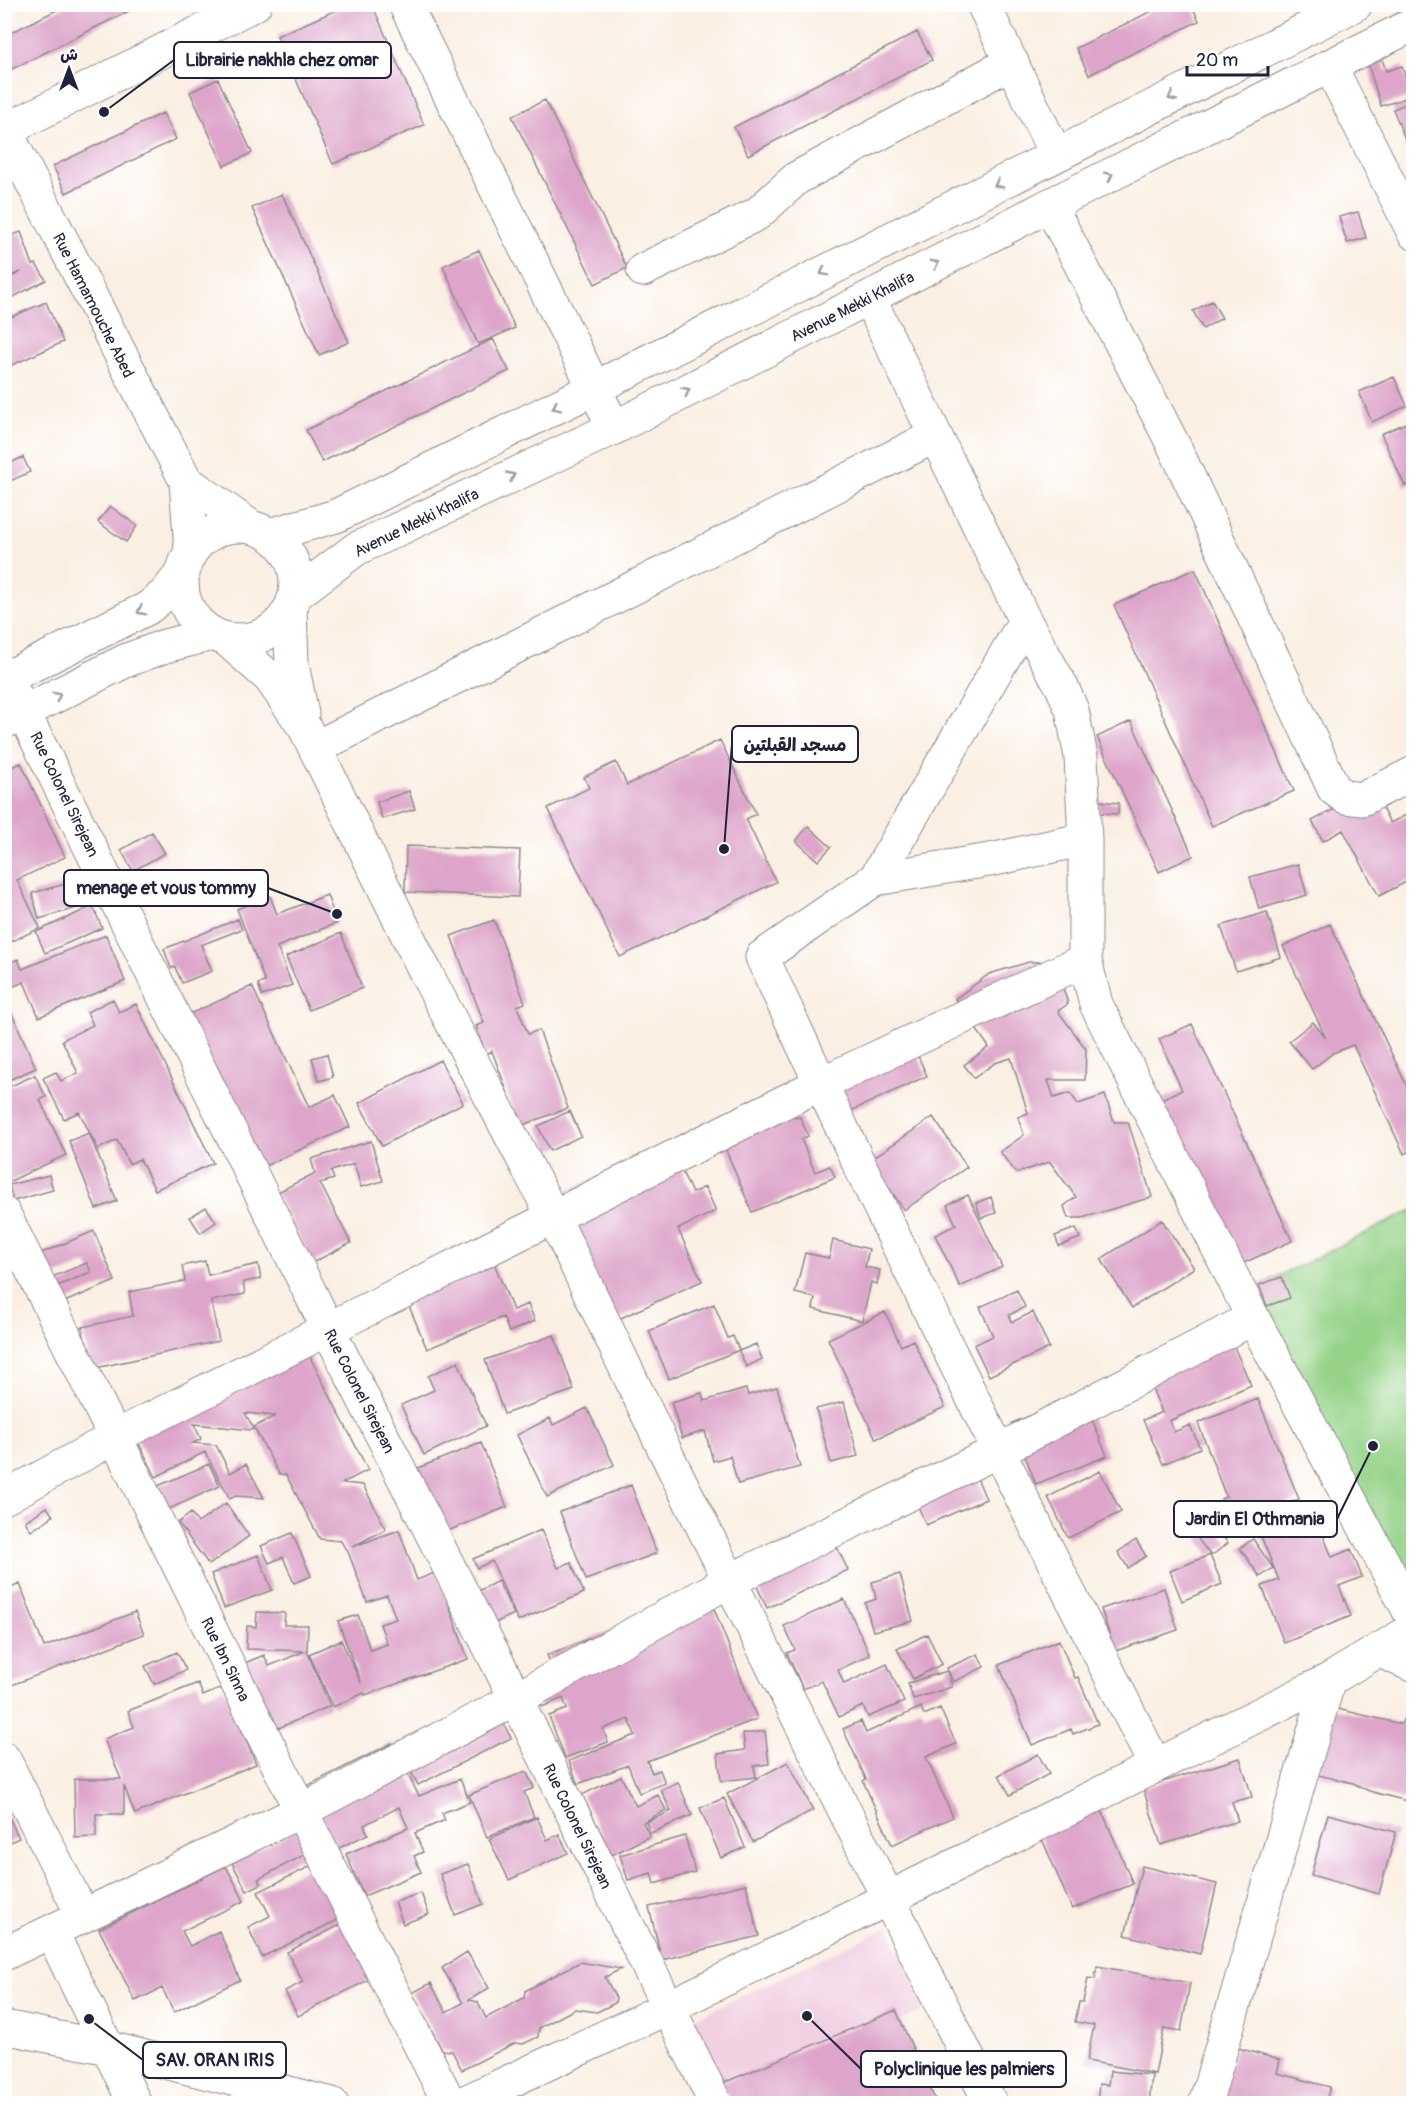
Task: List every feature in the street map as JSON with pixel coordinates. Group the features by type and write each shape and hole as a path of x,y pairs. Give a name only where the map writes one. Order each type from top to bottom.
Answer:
{"street":[{"path":"5,129 255,4"},
{"path":"405,4 614,428"},
{"path":"983,4 1056,155"},
{"path":"5,676 148,608 165,594 202,539 217,530 233,526 261,531 336,516 1356,4"},
{"name":"Avenue Mekki Khalifa","path":"293,602 356,549 614,428 1050,205 1413,24"},
{"path":"643,270 757,214 797,178 1012,62"},
{"path":"1330,66 1413,233"},
{"name":"Rue Hamamouche Abed","path":"5,129 186,481"},
{"path":"1050,205 1176,450 1334,789 1345,797 1362,799 1413,773"},
{"path":"869,298 1025,621 1062,687 1072,710 1081,757 1085,839 1085,960 1096,1005 1253,1318 1413,1620"},
{"path":"310,738 935,436"},
{"path":"186,481 281,544 289,555 294,568 292,664 310,738"},
{"path":"186,481 187,562 182,587 184,601 200,626 219,637 270,678 310,738 427,975 554,1218 669,1459 991,2103"},
{"path":"14,717 124,661 165,646 219,637 241,641 256,638 270,632 281,622 293,602"},
{"path":"875,879 1025,621"},
{"name":"Rue Colonel Sirejean","path":"5,676 14,717 516,1699 716,2103"},
{"path":"1085,839 995,859 875,879 762,957 820,1084 998,1451 1155,1765"},
{"path":"4,1498 115,1437 820,1084 1085,960"},
{"name":"Rue Ibn Sinna","path":"4,1214 301,1811 450,2103"},
{"path":"4,1954 52,1933 301,1811 516,1699 731,1580 998,1451 1253,1318"},
{"path":"461,2103 667,2008 1329,1680 1413,1629"},
{"path":"1377,1650 1413,1666"},
{"path":"1204,2103 1329,1680"},
{"path":"4,1759 13,1800 83,1916"},
{"path":"52,1933 135,2103"},
{"path":"4,2027 109,2048 332,2103"}],"shaded area":[{"path":"888,1927 927,2009 727,2103 687,2022"}],"green space":[{"path":"1413,1210 1414,1605 1256,1287"}],"building":[{"path":"69,4 143,4 12,69 4,53 4,36"},
{"path":"350,4 372,4 424,125 333,164 277,36"},
{"path":"1166,4 1191,4 1199,21 1089,75 1076,48"},
{"path":"917,32 932,60 748,155 734,127"},
{"path":"1379,50 1386,71 1402,66 1412,96 1381,106 1365,55"},
{"path":"218,79 252,153 224,166 190,92"},
{"path":"545,100 627,268 595,284 512,116"},
{"path":"1414,101 1414,159 1413,159 1393,109"},
{"path":"163,113 176,139 66,193 53,166"},
{"path":"282,194 349,342 319,355 252,208"},
{"path":"1358,212 1366,238 1347,243 1339,217"},
{"path":"21,232 33,265 36,264 46,280 4,302 4,281 21,272 4,278 4,238"},
{"path":"479,250 515,328 478,344 443,266"},
{"path":"1212,301 1222,318 1203,329 1193,311"},
{"path":"46,302 63,342 12,365 4,349 4,320"},
{"path":"493,339 509,371 322,462 306,430"},
{"path":"1394,377 1407,406 1372,422 1359,392"},
{"path":"1413,420 1414,482 1405,486 1381,434"},
{"path":"23,457 30,472 6,483 4,466"},
{"path":"110,506 137,526 126,542 98,522"},
{"path":"1195,569 1294,791 1212,826 1114,605"},
{"path":"1131,721 1193,856 1159,872 1097,737"},
{"path":"720,740 756,814 746,819 776,882 620,957 548,808 589,788 584,777 616,762 627,785"},
{"path":"21,763 65,857 17,880 40,928 4,945 4,770"},
{"path":"1372,789 1390,823 1412,812 1414,815 1414,878 1379,896 1343,830 1323,841 1312,821"},
{"path":"409,791 415,809 382,819 377,802"},
{"path":"1099,801 1119,803 1118,814 1099,813"},
{"path":"808,826 831,847 818,861 796,841"},
{"path":"152,832 165,853 133,871 121,850"},
{"path":"406,846 520,850 518,897 405,892"},
{"path":"1298,864 1307,895 1259,909 1250,877"},
{"path":"80,880 87,905 39,919 32,893"},
{"path":"327,895 337,923 277,947 292,985 262,996 258,984 265,982 237,909 270,896 277,914"},
{"path":"93,906 102,928 45,953 36,932"},
{"path":"1267,912 1281,957 1236,971 1221,926"},
{"path":"238,919 242,929 201,945 212,971 182,983 175,967 171,968 164,949"},
{"path":"494,920 525,1003 517,1006 528,1034 539,1030 568,1108 520,1126 492,1051 486,1054 476,1026 484,1023 451,936"},
{"path":"1330,924 1414,1101 1414,1150 1404,1154 1353,1045 1333,1053 1312,1069 1289,1041 1313,1022 1326,1038 1283,946"},
{"path":"341,933 362,988 309,1010 286,957"},
{"path":"106,935 125,981 39,1017 24,982 4,990 4,965 18,959 22,969"},
{"path":"1029,962 1055,962 1068,1004 1058,1011 1086,1049 1085,1080 1048,1080 1054,1098 1070,1093 1078,1104 1105,1095 1114,1122 1128,1122 1152,1197 1082,1218 1068,1218 1064,1206 1076,1197 1050,1162 1016,1173 1000,1152 1024,1135 1018,1117 1028,1113 1011,1058 995,1063 974,1078 964,1065 989,1047 955,999 989,974"},
{"path":"252,986 309,1107 335,1095 350,1127 256,1170 185,1016"},
{"path":"113,999 119,1012 136,1004 213,1163 155,1190 140,1159 129,1164 117,1140 98,1149 79,1112 64,1119 43,1078 56,1072 61,1081 78,1073 62,1040 93,1025 87,1012"},
{"path":"4,1004 7,1011 10,1009 36,1068 4,1082"},
{"path":"1192,1024 1292,1241 1235,1267 1159,1100 1182,1090 1159,1039"},
{"path":"905,1028 927,1076 851,1111 834,1098"},
{"path":"327,1054 333,1077 319,1081 312,1058"},
{"path":"440,1060 463,1103 382,1146 359,1103"},
{"path":"35,1075 46,1097 40,1100 66,1155 4,1184 4,1089"},
{"path":"785,1092 796,1118 800,1117 808,1136 801,1139 815,1172 830,1166 835,1177 752,1212 714,1122"},
{"path":"570,1111 581,1136 550,1151 538,1126"},
{"path":"933,1117 967,1167 904,1210 870,1160"},
{"path":"89,1133 117,1201 96,1209 69,1141"},
{"path":"371,1141 383,1181 361,1187 354,1164 331,1171 334,1179 320,1183 351,1243 312,1263 276,1193 315,1173 311,1159"},
{"path":"669,1144 692,1193 705,1187 716,1211 678,1229 702,1281 612,1322 557,1196"},
{"path":"49,1175 53,1190 13,1201 9,1185"},
{"path":"968,1195 1002,1267 960,1287 935,1235 956,1225 947,1205"},
{"path":"991,1197 996,1213 981,1218 976,1203"},
{"path":"206,1207 216,1222 200,1233 190,1217"},
{"path":"1162,1220 1194,1268 1132,1308 1101,1259"},
{"path":"1076,1228 1080,1238 1059,1246 1055,1236"},
{"path":"94,1231 115,1281 62,1303 55,1287 91,1272 87,1263 47,1279 37,1255"},
{"path":"833,1240 869,1249 865,1267 880,1270 877,1284 871,1282 862,1321 813,1309 815,1298 795,1293 805,1253 829,1258"},
{"path":"205,1261 208,1275 258,1264 261,1279 243,1282 245,1294 211,1301 219,1341 91,1369 82,1327 133,1316 129,1292 185,1281 182,1266"},
{"path":"494,1263 513,1310 528,1304 535,1321 509,1332 503,1317 427,1349 406,1299"},
{"path":"1282,1277 1290,1298 1267,1306 1259,1285"},
{"path":"1017,1290 1025,1307 1009,1315 1012,1322 1033,1312 1049,1348 989,1376 974,1345 993,1336 980,1307"},
{"path":"714,1304 728,1338 733,1336 739,1350 669,1379 649,1331"},
{"path":"885,1312 901,1346 913,1340 945,1407 876,1439 828,1339"},
{"path":"1223,1322 1251,1385 1169,1421 1174,1432 1190,1425 1200,1448 1163,1464 1143,1420 1162,1412 1139,1358"},
{"path":"297,1332 368,1470 343,1483 363,1485 386,1529 352,1547 399,1530 417,1580 437,1572 468,1659 365,1695 364,1693 333,1707 309,1654 341,1640 361,1683 338,1621 358,1615 370,1650 387,1644 380,1624 396,1619 387,1595 367,1602 347,1549 341,1541 320,1539 286,1475 279,1474 254,1427 275,1416 245,1413 254,1429 251,1430 194,1424 201,1439 193,1443 216,1445 230,1473 246,1464 264,1498 235,1496 230,1499 205,1452 156,1477 130,1426"},
{"path":"554,1335 574,1390 504,1414 485,1360"},
{"path":"756,1344 762,1359 746,1367 739,1351"},
{"path":"458,1362 486,1426 424,1455 401,1405 434,1390 428,1376"},
{"path":"777,1387 800,1467 738,1484 730,1456 713,1461 705,1431 682,1438 671,1402 702,1393 704,1401 746,1389 748,1395"},
{"path":"1082,1395 1107,1456 1036,1484 1012,1423"},
{"path":"1258,1399 1299,1499 1232,1526 1221,1499 1226,1497 1198,1423"},
{"path":"844,1402 858,1456 831,1463 816,1409"},
{"path":"587,1408 614,1465 547,1497 517,1435 550,1418 553,1425"},
{"path":"481,1443 507,1507 445,1532 418,1468"},
{"path":"967,1454 986,1499 926,1525 907,1480"},
{"path":"209,1464 220,1486 169,1509 158,1486"},
{"path":"1100,1471 1121,1512 1068,1538 1048,1497"},
{"path":"631,1485 657,1553 586,1580 560,1512"},
{"path":"226,1503 249,1536 209,1565 178,1523 191,1513 198,1523"},
{"path":"47,1507 53,1516 31,1531 25,1521"},
{"path":"1312,1508 1332,1557 1351,1549 1362,1577 1339,1586 1351,1616 1284,1643 1262,1586 1279,1580 1258,1529"},
{"path":"826,1525 848,1570 767,1608 745,1561"},
{"path":"1215,1526 1228,1543 1211,1556 1198,1539"},
{"path":"541,1530 558,1568 571,1562 584,1593 518,1621 492,1561 477,1568 473,1559"},
{"path":"292,1533 311,1576 294,1583 283,1557 269,1563 261,1546"},
{"path":"1253,1539 1273,1568 1260,1577 1240,1548"},
{"path":"1136,1540 1146,1556 1128,1568 1118,1552"},
{"path":"258,1555 272,1590 224,1608 211,1574"},
{"path":"1210,1555 1222,1584 1182,1601 1170,1571"},
{"path":"900,1574 913,1621 873,1631 865,1603 876,1599 872,1582"},
{"path":"498,1581 514,1614 495,1623 478,1591"},
{"path":"20,1584 44,1647 135,1612 144,1634 4,1688 4,1591"},
{"path":"1164,1588 1178,1630 1115,1651 1101,1609"},
{"path":"708,1593 757,1719 647,1761 652,1773 660,1770 665,1783 639,1793 628,1765 578,1784 569,1761 635,1735 629,1719 603,1729 608,1742 565,1758 549,1716 567,1709 563,1698 542,1707 531,1678 553,1669 547,1655"},
{"path":"844,1599 870,1655 838,1670 844,1684 887,1664 904,1702 868,1717 863,1706 839,1717 822,1681 803,1689 787,1653 795,1650 784,1626"},
{"path":"257,1612 285,1613 284,1625 308,1625 307,1651 330,1706 269,1732 240,1665 264,1655 269,1666 305,1651 246,1649 247,1626 256,1627"},
{"path":"927,1634 942,1664 913,1679 897,1649"},
{"path":"1059,1640 1098,1724 1073,1734 1071,1729 1032,1745 999,1665"},
{"path":"177,1652 186,1670 154,1684 145,1666"},
{"path":"978,1654 984,1667 953,1682 947,1668"},
{"path":"947,1671 952,1687 913,1699 908,1683"},
{"path":"198,1683 203,1696 224,1687 256,1764 135,1814 124,1786 124,1814 96,1814 96,1837 75,1838 74,1779 121,1779 104,1739 134,1727 128,1711"},
{"path":"491,1700 511,1738 418,1785 398,1747"},
{"path":"921,1707 924,1715 940,1708 956,1744 926,1757 953,1817 892,1845 863,1781 866,1779 843,1729 861,1721 866,1733"},
{"path":"1329,1707 1401,1724 1405,1716 1414,1718 1414,1803 1369,1791 1353,1783 1318,1775"},
{"path":"765,1731 769,1764 754,1766 756,1777 721,1781 718,1754 745,1750 743,1734"},
{"path":"392,1743 419,1796 460,1779 470,1802 442,1813 445,1820 415,1833 423,1852 414,1856 421,1872 364,1896 346,1854 408,1828 399,1807 364,1825 368,1834 337,1849 305,1787"},
{"path":"1038,1754 1049,1774 1010,1795 999,1775"},
{"path":"1240,1758 1252,1797 1232,1802 1238,1821 1161,1845 1143,1788"},
{"path":"788,1762 813,1810 753,1842 727,1794"},
{"path":"526,1771 534,1788 524,1792 534,1817 487,1837 469,1795"},
{"path":"621,1776 636,1806 658,1795 666,1810 643,1822 650,1836 612,1855 582,1795"},
{"path":"678,1782 692,1815 651,1833 646,1822 671,1811 661,1790"},
{"path":"724,1798 745,1847 721,1858 700,1808"},
{"path":"1100,1806 1133,1884 1072,1909 1039,1832"},
{"path":"4,1807 19,1838 4,1845"},
{"path":"1328,1814 1396,1832 1379,1894 1311,1875"},
{"path":"537,1817 547,1840 559,1834 568,1853 509,1880 489,1839"},
{"path":"298,1829 310,1852 258,1879 261,1884 247,1891 232,1863"},
{"path":"685,1836 695,1872 654,1884 651,1873 628,1880 620,1855"},
{"path":"319,1862 346,1916 262,1957 248,1927 270,1916 258,1892"},
{"path":"468,1864 483,1904 455,1915 440,1874"},
{"path":"226,1866 244,1901 182,1931 190,1946 219,1931 240,1980 174,2012 162,1988 135,2001 99,1929"},
{"path":"1142,1866 1217,1884 1200,1954 1125,1935"},
{"path":"746,1884 759,1936 662,1960 649,1907"},
{"path":"421,1893 429,1914 403,1924 395,1902"},
{"path":"350,1920 378,1975 298,2016 285,1991 303,1982 287,1952"},
{"path":"467,1952 489,1988 469,2000 478,2002 486,2018 524,1998 525,1991 580,1962 621,1969 605,1977 616,1998 615,2003 597,2012 575,2009 539,2028 538,2037 523,2044 515,2043 462,2070 452,2051 442,2050 412,1993 431,1983 446,2012 463,2003 442,1968"},
{"path":"1097,1966 1190,1983 1181,2031 1164,2028 1155,2074 1087,2061 1094,2025 1075,2022 1079,2002 1083,2002 1088,1978 1095,1979"},
{"path":"896,2010 937,2104 732,2104 723,2083"},
{"path":"1235,2047 1280,2060 1277,2073 1330,2087 1325,2104 1220,2104"},
{"path":"1110,2071 1152,2075 1149,2104 1097,2104 1099,2084 1108,2085"}],"place":[{"name":"Librairie nakhla chez omar","path":"104,112"},
{"name":"مسجد القبلتين","path":"724,849"},
{"name":"menage et vous tommy","path":"337,914"},
{"name":"Jardin El Othmania","path":"1373,1446"},
{"name":"Polyclinique les palmiers","path":"807,2016"},
{"name":"SAV. ORAN IRIS","path":"89,2019"}]}
